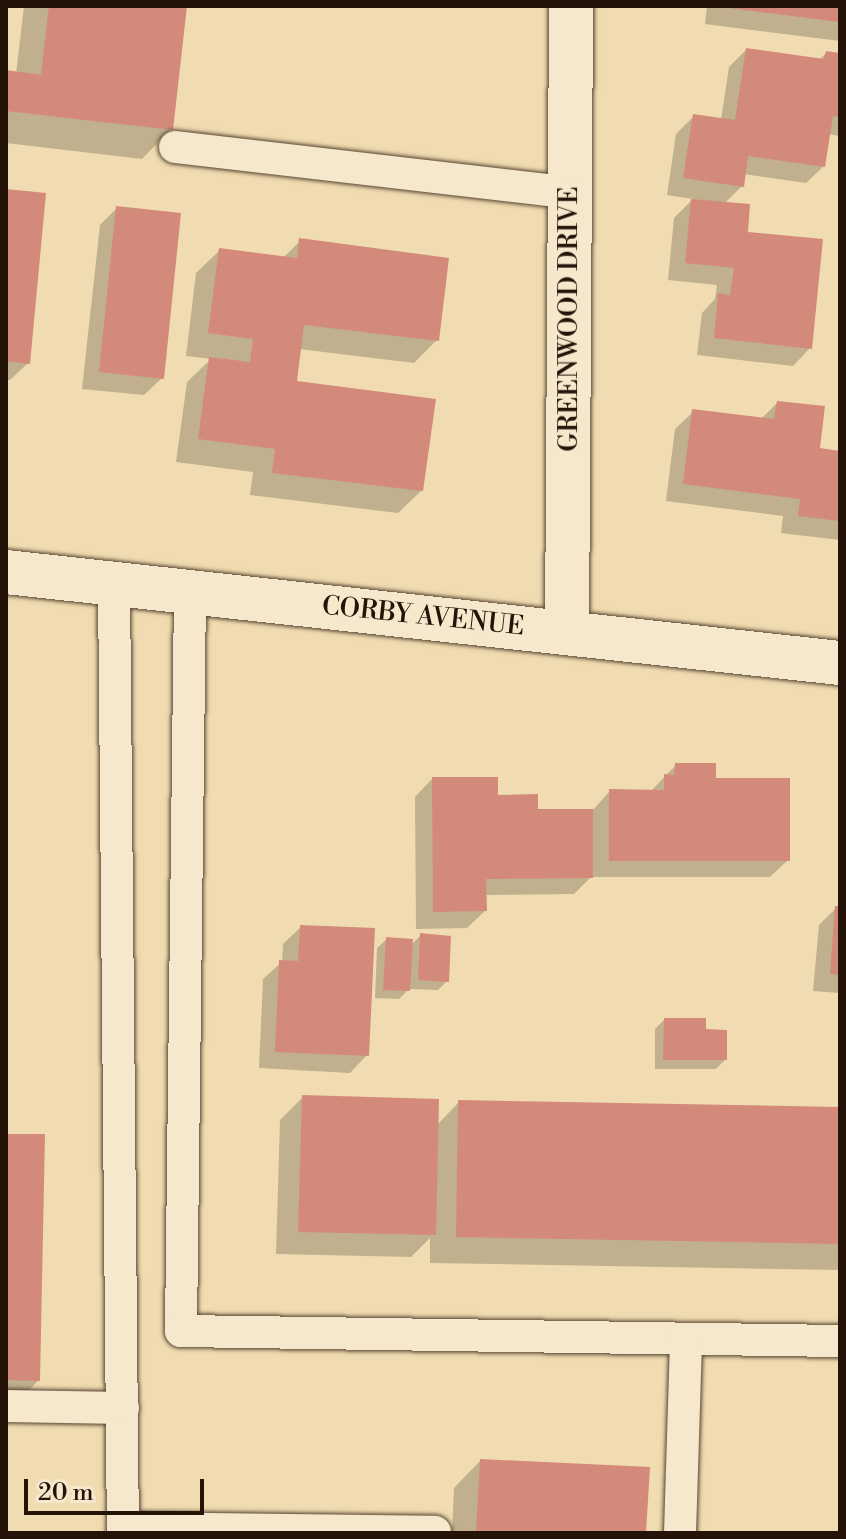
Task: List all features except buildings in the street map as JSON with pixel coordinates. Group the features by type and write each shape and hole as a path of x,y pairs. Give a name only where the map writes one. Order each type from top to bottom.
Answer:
{"street":[{"name":"GREENWOOD DRIVE","path":"567,632 571,6"},
{"name":"CORBY AVENUE","path":"6,572 840,663"}],"lane":[{"path":"175,147 571,193"},
{"path":"114,585 123,1531 435,1532"},
{"path":"190,593 181,1331 840,1341"},
{"path":"680,1533 686,1339"},
{"path":"6,1406 123,1408"}]}
